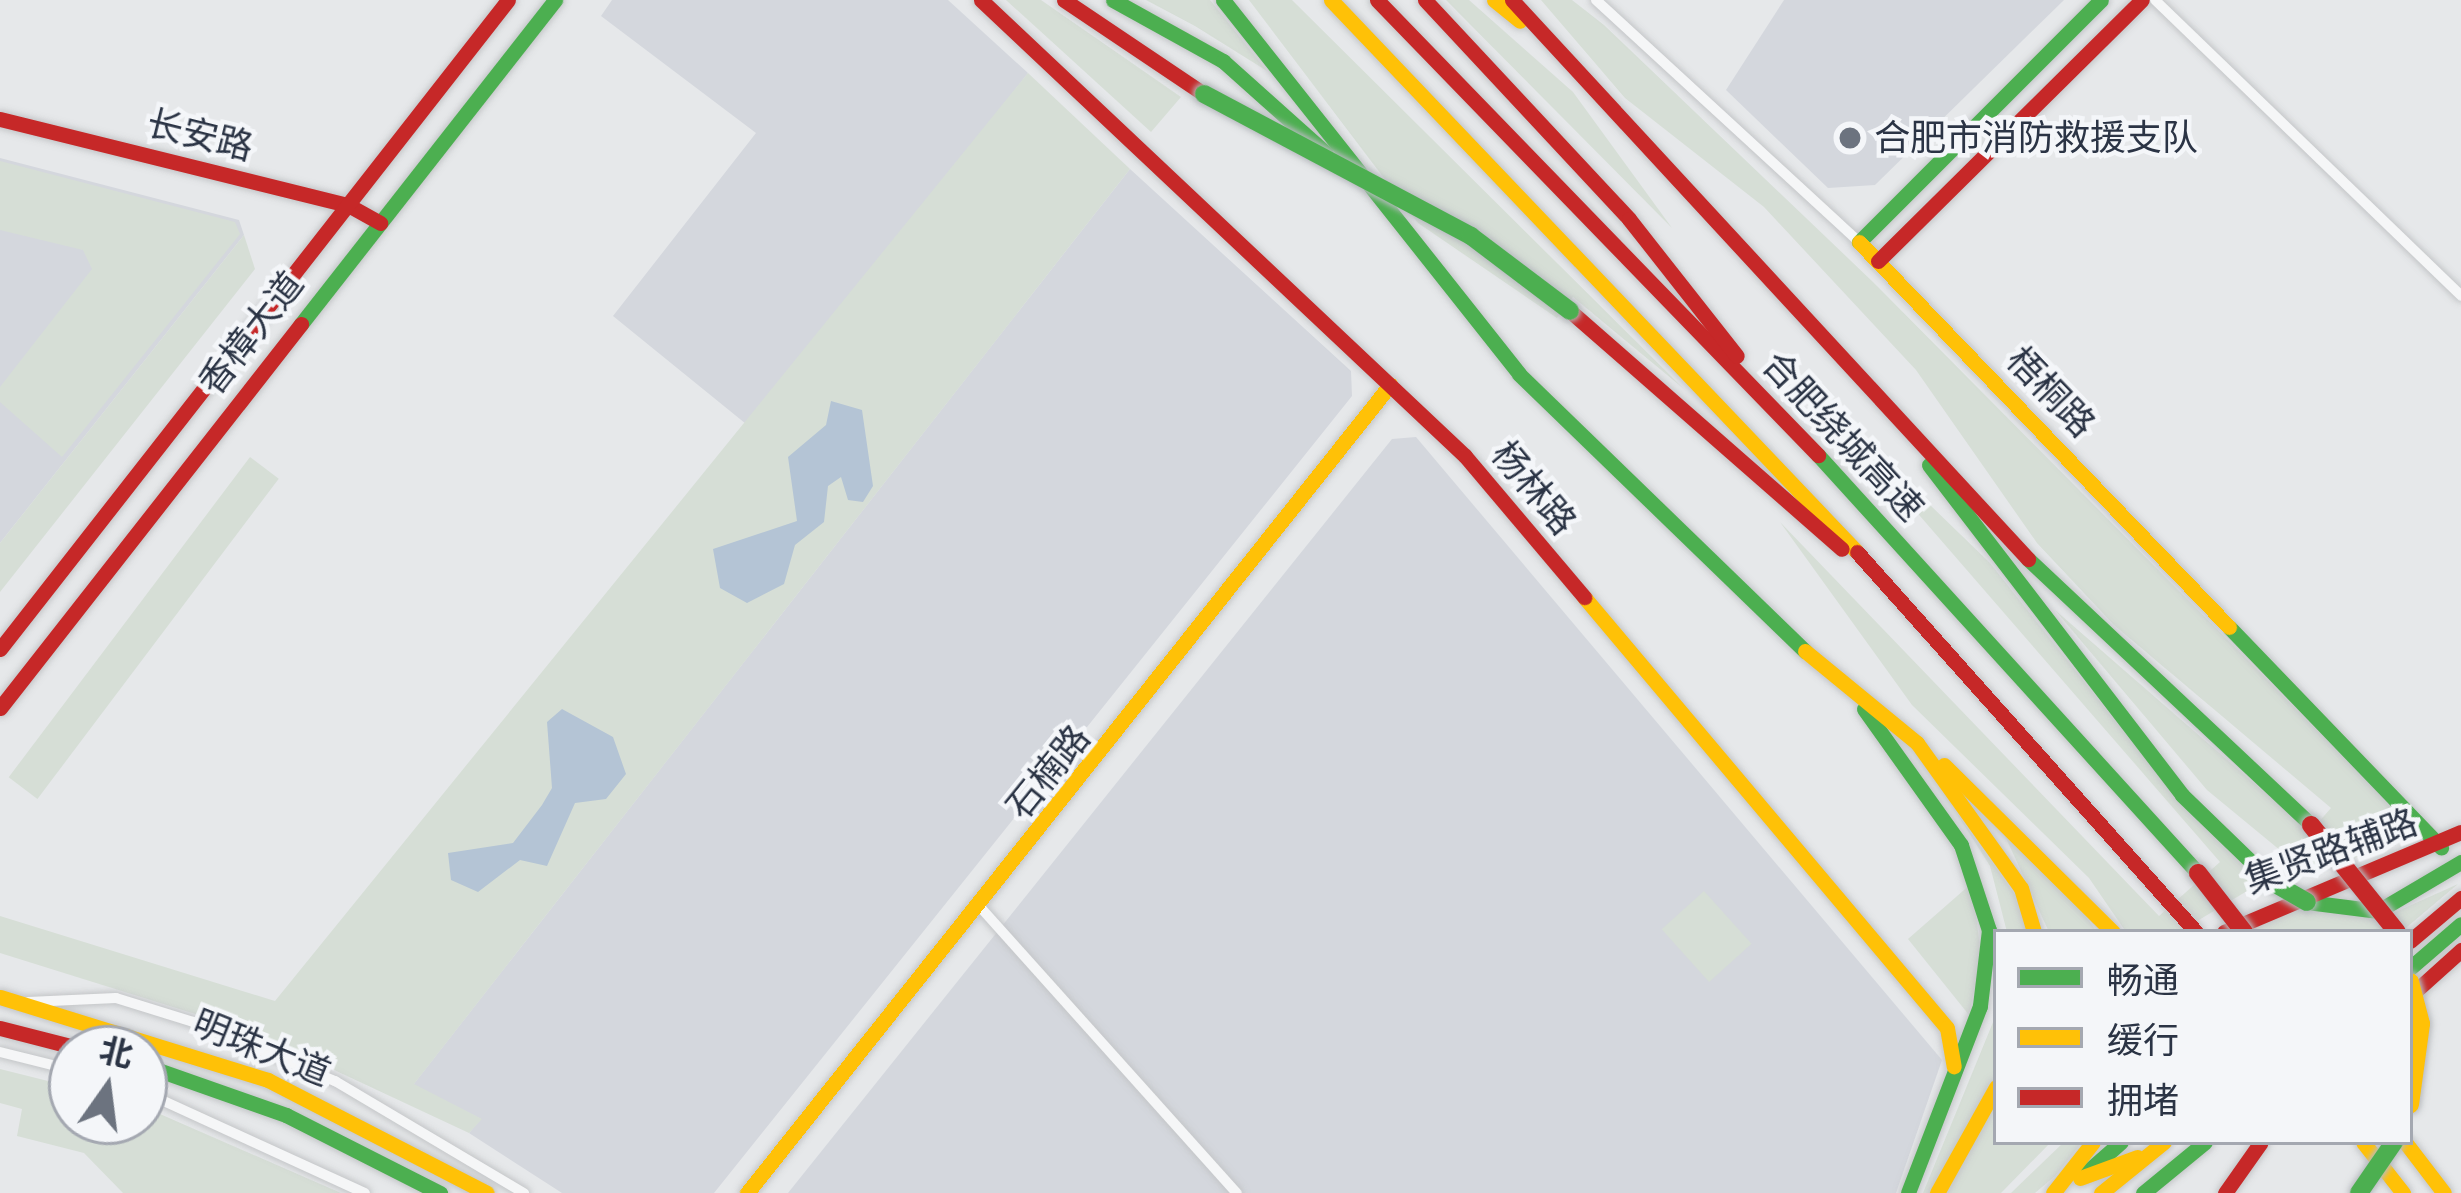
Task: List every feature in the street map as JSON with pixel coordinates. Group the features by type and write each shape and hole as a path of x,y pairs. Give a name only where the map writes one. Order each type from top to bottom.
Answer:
{"main road":[{"name":"香樟大道","path":"0,649 508,0"},
{"name":"香樟大道","path":"0,708 555,0"},
{"name":"杨林路","path":"981,0 1465,456 1947,1028 1952,1081"},
{"path":"1064,0 1204,94 1471,236 1570,311 1916,614"},
{"path":"1113,0 1223,61 1363,190"},
{"path":"1223,0 1363,190 1519,374 2110,929"},
{"name":"合肥绕城高速","path":"1331,0 1916,614 2194,929"},
{"name":"合肥绕城高速","path":"1377,0 1803,440 2198,873 2242,929"},
{"path":"1425,0 1629,219 1803,440"},
{"path":"1494,0 1551,47"},
{"path":"1512,0 2105,644 2311,825 2395,929"},
{"path":"1859,242 2101,0"},
{"path":"1878,261 2142,0"},
{"name":"长安路","path":"0,119 348,205 380,223"},
{"name":"梧桐路","path":"1859,242 2441,847"},
{"name":"石楠路","path":"747,1193 981,908 1390,385"},
{"path":"1904,425 2182,795 2272,882 2307,902 2378,911 2461,862"},
{"path":"1847,685 1961,845 1986,900 1984,985 1908,1193"},
{"path":"1917,743 2021,888 2033,929"},
{"name":"集贤路辅路","path":"2229,929 2271,903 2441,847 2461,832"},
{"path":"2413,938 2461,898"},
{"path":"2413,965 2461,924"},
{"path":"2413,993 2461,950"},
{"path":"2413,993 2421,1024 2413,1082"},
{"name":"明珠大道","path":"0,997 268,1080 487,1193"},
{"path":"0,1028 48,1040"},
{"name":"明珠大道","path":"168,1073 286,1115 440,1193"},
{"path":"1937,1193 1993,1092"},
{"path":"2055,1193 2091,1145"},
{"path":"2080,1178 2118,1145"},
{"path":"2144,1193 2200,1145"},
{"path":"2169,1172 2217,1145"},
{"path":"2225,1193 2259,1145"},
{"path":"2364,1145 2403,1193"},
{"path":"2359,1193 2391,1145"},
{"path":"2407,1145 2444,1193"},
{"path":"2055,1193 2158,1146"},
{"path":"2101,1193 2158,1146"}],"street":[{"name":"梧桐路","path":"1596,0 1859,242"},
{"path":"2155,0 2461,296"},
{"path":"981,908 1237,1193"},
{"path":"23,1002 116,998 193,1022 335,1081 524,1193"},
{"path":"0,1052 48,1064"},
{"path":"168,1103 365,1193"},
{"path":"484,1166 508,1193"}],"shaded area":[{"path":"612,0 948,0 1028,73 751,428 613,316 756,133 601,16"},
{"path":"1006,0 1041,0 1181,97 1151,132"},
{"path":"1146,0 1210,0 1267,71 1195,26"},
{"path":"1249,0 1292,0 1684,389 1573,297 1557,318 1418,223"},
{"path":"1446,0 1469,0 1573,92 1672,228"},
{"path":"1541,0 1572,0 1604,25 1873,282 2404,818 2381,848 2310,875 2207,790 2055,610 2310,832 2331,808 2114,625 2037,543 1916,370 1764,207 1625,98"},
{"name":"合肥市消防救援支队","path":"1784,0 2064,0 1875,185 1828,188 1726,90"},
{"path":"1028,73 1130,169 414,1084 482,1119 469,1133 253,1032 0,953 0,916 275,1001"},
{"path":"0,158 239,220 244,235 0,543"},
{"path":"0,161 235,222 240,234 62,457 0,402 0,387 92,269 83,250 0,230"},
{"path":"1130,169 1351,371 1352,396 714,1193 562,1193 469,1133 481,1119 413,1085"},
{"path":"244,235 255,269 0,592 0,543"},
{"path":"1809,388 1990,563 2163,781 2262,882 2184,929 2124,929 2089,878 1912,705 1780,522 2159,916 2220,862"},
{"path":"1416,437 1942,1060 1896,1193 788,1193 1392,439"},
{"path":"250,457 279,479 37,799 9,777"},
{"path":"1954,809 2021,903 2026,929 2006,929 1990,866"},
{"path":"2000,825 2073,899 2095,929 2048,929"},
{"path":"1972,883 1981,956 1969,1015 1908,939"},
{"path":"2458,884 2405,929 2251,929 2294,906 2380,919"},
{"path":"1704,891 1752,944 1709,982 1662,929"},
{"path":"1993,1022 1993,1145 2048,1145 2001,1193 1923,1193"},
{"path":"0,1069 48,1081 48,1144 17,1136 22,1109 0,1103"},
{"path":"168,1117 341,1193 123,1193 84,1153 52,1145 168,1145"},
{"path":"2061,1145 2080,1145 2035,1193 2011,1193"}],"water":[{"path":"831,401 862,410 873,486 863,502 848,500 841,477 828,486 824,522 795,545 784,584 747,603 720,588 713,549 797,521 788,457 826,425"},
{"path":"562,709 613,737 626,774 606,799 575,803 547,866 520,860 478,892 451,880 448,853 513,843 542,805 552,788 547,722"}],"traffic: fast":[{"path":"301,324 555,0"},
{"path":"1113,0 1223,61 1326,153"},
{"path":"1223,0 1519,374 1805,651"},
{"path":"1859,242 2101,0"},
{"path":"1204,94 1471,236 1570,311"},
{"path":"1818,455 2198,873"},
{"path":"1929,465 2182,795 2272,882"},
{"path":"2028,559 2311,825"},
{"path":"2229,627 2441,847"},
{"path":"1864,709 1961,845 1989,930 1980,1006 1908,1193"},
{"path":"2307,902 2378,911 2461,862"},
{"path":"2272,882 2307,902"},
{"path":"2413,965 2461,924"},
{"path":"168,1073 286,1115 440,1193"},
{"path":"2087,1172 2118,1145"},
{"path":"2143,1193 2201,1145"},
{"path":"2359,1193 2392,1145"}],"traffic: slow":[{"path":"1331,0 1857,552"},
{"path":"1494,0 1520,21"},
{"path":"1859,242 2229,627"},
{"path":"747,1193 1390,385"},
{"path":"1584,597 1947,1028 1954,1066"},
{"path":"1805,651 1917,743 2021,888 2033,929"},
{"path":"1944,765 2110,929"},
{"path":"2413,993 2421,1024 2413,1082"},
{"path":"0,997 268,1080 487,1193"},
{"path":"1937,1193 1993,1092"},
{"path":"2053,1193 2091,1145"},
{"path":"2101,1193 2160,1145"},
{"path":"2365,1145 2403,1193"},
{"path":"2407,1145 2444,1193"},
{"path":"2080,1178 2137,1157"}],"traffic: jam":[{"path":"0,649 508,0"},
{"path":"981,0 1465,456 1584,597"},
{"path":"1064,0 1204,94"},
{"path":"1377,0 1818,455"},
{"path":"1425,0 1629,219 1737,356"},
{"path":"1512,0 2028,559"},
{"path":"1878,261 2142,0"},
{"path":"0,119 348,205 380,223"},
{"path":"1570,311 1842,549"},
{"path":"0,708 301,324"},
{"path":"1857,552 2193,929"},
{"path":"2311,825 2395,929"},
{"path":"2231,929 2461,832"},
{"path":"2198,873 2242,929"},
{"path":"2413,938 2461,898"},
{"path":"2413,993 2461,950"},
{"path":"0,1028 48,1040"},
{"path":"2225,1193 2259,1145"}],"place":[{"name":"合肥市消防救援支队","path":"1850,138"}]}
